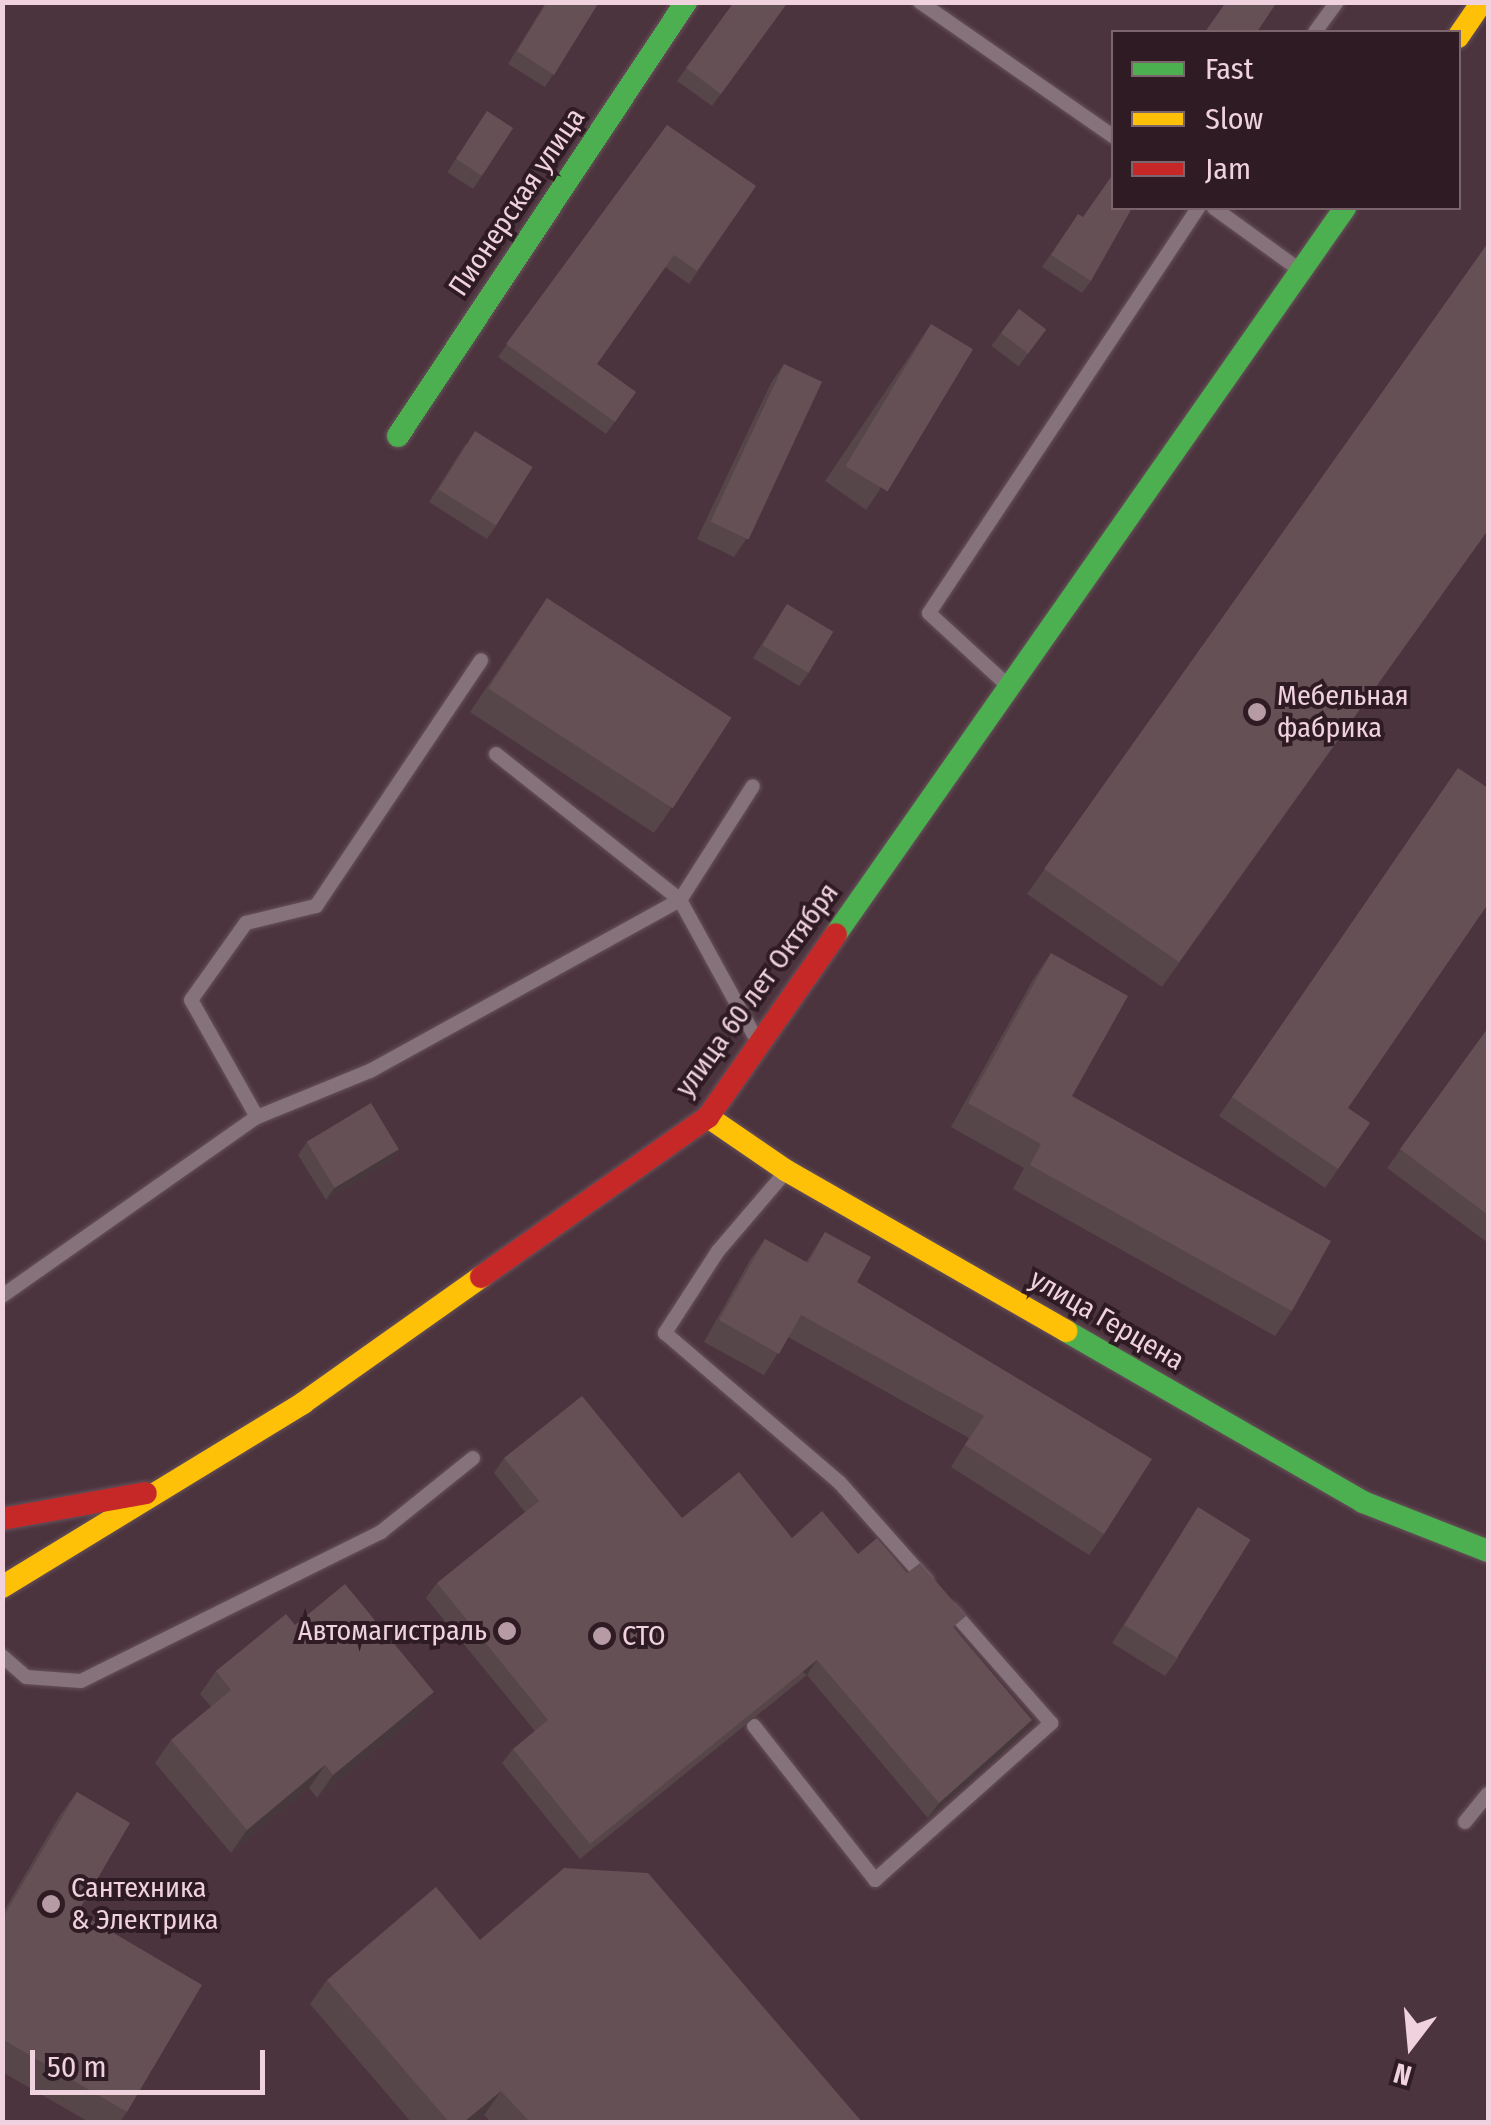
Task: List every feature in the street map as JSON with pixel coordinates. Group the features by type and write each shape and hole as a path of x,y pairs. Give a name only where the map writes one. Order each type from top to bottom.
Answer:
{"main road":[{"name":"Пионерская улица","path":"398,436 686,2"},
{"path":"1461,33 1482,2"},
{"name":"улица 60 лет Октября","path":"2,1587 303,1402 708,1116 1343,210"},
{"name":"улица Герцена","path":"708,1116 786,1171 1363,1502 1488,1551"},
{"path":"2,1519 160,1490"}],"lane":[{"path":"920,2 1111,135"},
{"path":"1316,30 1337,2"},
{"path":"1010,687 929,614 1197,210"},
{"path":"1217,210 1302,272"},
{"path":"257,1117 191,1000 246,924 316,906 481,660"},
{"path":"496,754 680,900 759,1043"},
{"path":"2,1296 257,1117 370,1071 680,900 753,786"},
{"path":"754,1726 875,1880 1051,1722 840,1483 666,1333 718,1251 786,1171"},
{"path":"2,1656 26,1677 82,1681 381,1532 473,1458"},
{"path":"1465,1822 1488,1794"}],"building":[{"path":"547,2 599,2 554,75 517,51"},
{"path":"734,2 788,2 721,94 686,68"},
{"path":"1226,2 1277,2 1258,30 1206,30"},
{"path":"487,111 513,128 482,176 456,159"},
{"path":"667,125 756,186 697,271 674,255 597,364 636,392 615,422 506,344"},
{"path":"1111,177 1111,210 1131,210 1091,281 1051,255 1078,214 1083,217"},
{"name":"Мебельная фабрика","path":"1488,243 1488,530 1179,962 1044,869"},
{"path":"1019,309 1046,329 1028,353 1001,333"},
{"path":"931,324 973,349 888,492 846,466"},
{"path":"784,364 822,382 749,539 710,522"},
{"path":"475,431 533,467 496,526 438,490"},
{"path":"547,598 732,718 673,808 488,689"},
{"path":"787,604 833,632 809,673 762,645"},
{"path":"1458,768 1488,788 1488,904 1348,1108 1370,1123 1338,1169 1232,1097"},
{"path":"1051,953 1128,996 1072,1096 1331,1241 1292,1311 1030,1165 1041,1144 968,1103"},
{"path":"1488,1028 1488,1215 1400,1149"},
{"path":"371,1103 399,1149 335,1188 307,1142"},
{"path":"825,1232 871,1257 857,1282 1152,1459 1104,1534 965,1445 984,1416 801,1315 779,1354 719,1320 765,1239 808,1263"},
{"name":"СТО","path":"582,1396 682,1518 739,1472 792,1538 822,1511 858,1554 877,1538 907,1573 920,1563 966,1616 953,1627 1032,1720 939,1803 817,1660 590,1844 513,1749 548,1720 437,1583 539,1501 504,1458"},
{"path":"1198,1507 1251,1540 1177,1658 1124,1625"},
{"path":"345,1584 434,1692 333,1775 325,1765 247,1830 171,1740 231,1690 216,1671 286,1614 295,1625"},
{"path":"77,1792 130,1823 78,1912 202,1985 127,2112 2,2039 2,1919"},
{"path":"564,1868 648,1873 862,2122 530,2122 501,2091 464,2122 449,2122 327,1980 436,1887 480,1940"}],"traffic: fast":[{"path":"398,436 686,2"},
{"path":"836,934 1344,210"},
{"path":"1066,1331 1363,1502 1488,1551"}],"traffic: slow":[{"path":"1461,33 1482,2"},
{"path":"708,1117 787,1171 1066,1331"},
{"path":"2,1587 303,1403 481,1277"}],"traffic: jam":[{"path":"481,1277 708,1117 836,934"},
{"path":"2,1519 146,1493"}],"place":[{"name":"Мебельная фабрика","path":"1257,712"},
{"name":"Автомагистраль","path":"507,1631"},
{"name":"СТО","path":"602,1636"},
{"name":"Сантехника & Электрика","path":"51,1904"}]}
